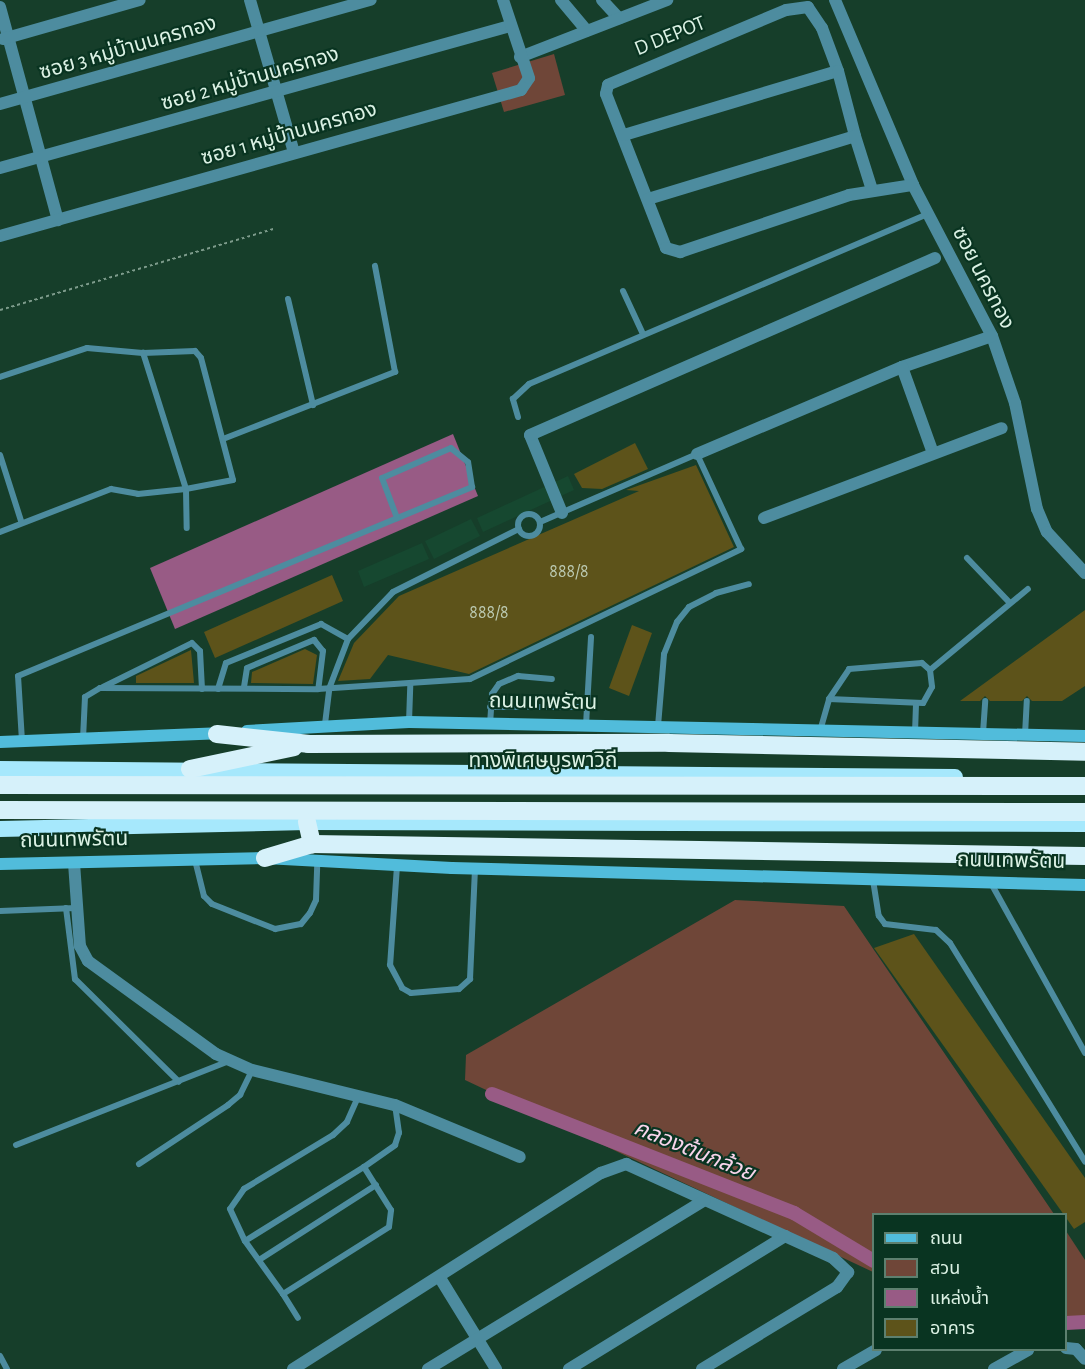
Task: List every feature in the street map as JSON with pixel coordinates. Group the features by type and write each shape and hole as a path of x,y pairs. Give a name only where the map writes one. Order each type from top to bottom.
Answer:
{"highway":[{"path":"217,734 309,744 669,743 1085,752"},
{"path":"190,769 309,744"},
{"path":"0,769 1085,779"},
{"name":"ทางพิเศษบูรพาวิถี","path":"0,785 1085,786"},
{"path":"0,810 1085,812"},
{"path":"307,822 312,844"},
{"name":"ถนนเทพรัตน","path":"0,829 307,822 1085,824"},
{"path":"265,858 312,844 666,847 1085,856"}],"main road":[{"name":"ถนนเทพรัตน","path":"0,742 217,734 326,724 408,722 1085,736"},
{"name":"ถนนเทพรัตน","path":"0,864 265,858 476,869 992,885 1085,885"}],"street":[{"path":"4,39 140,0"},
{"path":"250,0 294,152"},
{"name":"ซอย 3 หมู่บ้านนครทอง","path":"0,105 371,0"},
{"path":"503,0 510,26"},
{"path":"561,0 587,31"},
{"path":"602,0 619,18"},
{"path":"520,57 667,0"},
{"name":"ซอย นครทอง","path":"835,0 913,184 992,336 1015,403 1038,509 1058,548 1085,573"},
{"path":"0,7 4,39 25,98 58,220"},
{"name":"D DEPOT","path":"872,190 838,71 813,9 786,10 614,80 606,94 669,252 872,190 913,184"},
{"path":"822,28 844,19"},
{"name":"ซอย 1 หมู่บ้านนครทอง","path":"0,236 521,90 529,78 510,26"},
{"name":"ซอย 2 หมู่บ้านนครทอง","path":"0,168 510,26"},
{"path":"624,135 838,71"},
{"path":"648,199 855,136"},
{"path":"562,513 530,435 934,258"},
{"path":"697,454 902,368 992,336"},
{"path":"902,368 933,453"},
{"path":"764,518 1002,428"},
{"path":"74,863 71,908 80,946 88,961 229,1061 252,1070 395,1105 520,1157"},
{"path":"293,1369 615,1166 641,1169 844,1264 847,1278 702,1369"},
{"path":"429,1369 705,1200"},
{"path":"569,1369 785,1236"},
{"path":"440,1278 496,1369"},
{"path":"1067,1348 1076,1349 1085,1359"},
{"path":"843,1369 874,1351"},
{"path":"994,1369 1026,1351"}],"lane":[{"path":"518,417 513,399 529,384 928,214"},
{"path":"223,439 395,372 375,266"},
{"path":"623,291 643,334"},
{"path":"288,299 314,405"},
{"path":"0,377 87,348 143,353 188,350 198,354 233,480 186,489 138,494 101,491 21,521 0,532"},
{"path":"143,353 186,489 187,528"},
{"path":"22,741 18,676 472,487 468,462 451,448 382,478 397,518"},
{"path":"100,688 318,689 410,686 470,679 738,553 740,543 697,454 540,522 533,536 519,529"},
{"path":"0,455 21,521"},
{"path":"326,724 329,688 348,639 398,588 519,529 524,516 535,516 540,522"},
{"path":"967,558 1010,603"},
{"path":"658,726 664,654 677,622 689,607 716,592 749,584"},
{"path":"829,699 916,705 929,699 930,670 1028,588"},
{"path":"218,689 226,663 321,624 348,639"},
{"path":"586,725 591,638"},
{"path":"244,687 247,668 314,640 323,651 318,689"},
{"path":"83,740 85,697 192,644 200,651 202,690"},
{"path":"820,730 829,699 849,669 921,663 930,670"},
{"path":"490,724 489,707 492,694 508,679 552,679"},
{"path":"408,722 410,686"},
{"path":"983,734 985,700"},
{"path":"1025,735 1027,701"},
{"path":"915,733 916,705"},
{"path":"489,707 587,707"},
{"path":"195,860 204,896 212,904 275,929 302,924 310,913 316,900 317,862"},
{"path":"397,866 390,965 402,988 411,993 459,989 470,979 474,969 476,869"},
{"path":"873,880 879,916 885,924 936,930 950,943 1085,1162"},
{"path":"992,885 1085,1053"},
{"path":"0,911 71,908 75,979 179,1082"},
{"path":"16,1145 229,1061"},
{"path":"139,1164 228,1105 240,1095 252,1070"},
{"path":"298,1318 233,1223 230,1209 235,1198 333,1135 346,1122 358,1097"},
{"path":"245,1241 364,1167 394,1145 399,1133 395,1105"},
{"path":"283,1294 389,1227 391,1210 364,1167"},
{"path":"259,1260 376,1185"},
{"path":"0,1356 7,1369"}],"path":[{"path":"0,310 273,229"}],"shaded area":[{"path":"568,476 574,490 483,532 477,518"},
{"path":"471,519 480,536 434,559 425,541"},
{"path":"422,543 429,559 364,587 358,571"}],"green space":[{"path":"554,54 565,95 504,112 492,73"},
{"path":"735,900 844,906 1053,1213 872,1213 872,1272 465,1080 466,1055"},
{"path":"1067,1233 1085,1260 1085,1318 1072,1325 1067,1325"}],"water":[{"path":"453,434 478,496 175,629 150,568"}],"building":[{"path":"635,443 648,469 602,489 582,488 574,474"},
{"path":"696,465 734,547 469,674 388,655 370,679 338,681 354,643 399,596 639,491 626,490"},
{"path":"332,575 343,601 215,658 204,632"},
{"path":"1085,610 1085,686 1062,701 1032,701 1027,696 1022,701 990,701 985,696 980,701 960,701"},
{"path":"632,625 652,633 629,696 609,688"},
{"path":"305,649 317,655 313,684 251,683 252,672"},
{"path":"191,650 194,683 136,683 136,676"},
{"path":"914,934 1085,1178 1085,1222 1074,1229 1067,1219 1067,1213 1063,1213 874,948"}],"waterway":[{"name":"คลองต้นกล้วย","path":"492,1094 794,1213 872,1260"},
{"name":"คลองต้นกล้วย","path":"1067,1323 1085,1322"}]}
